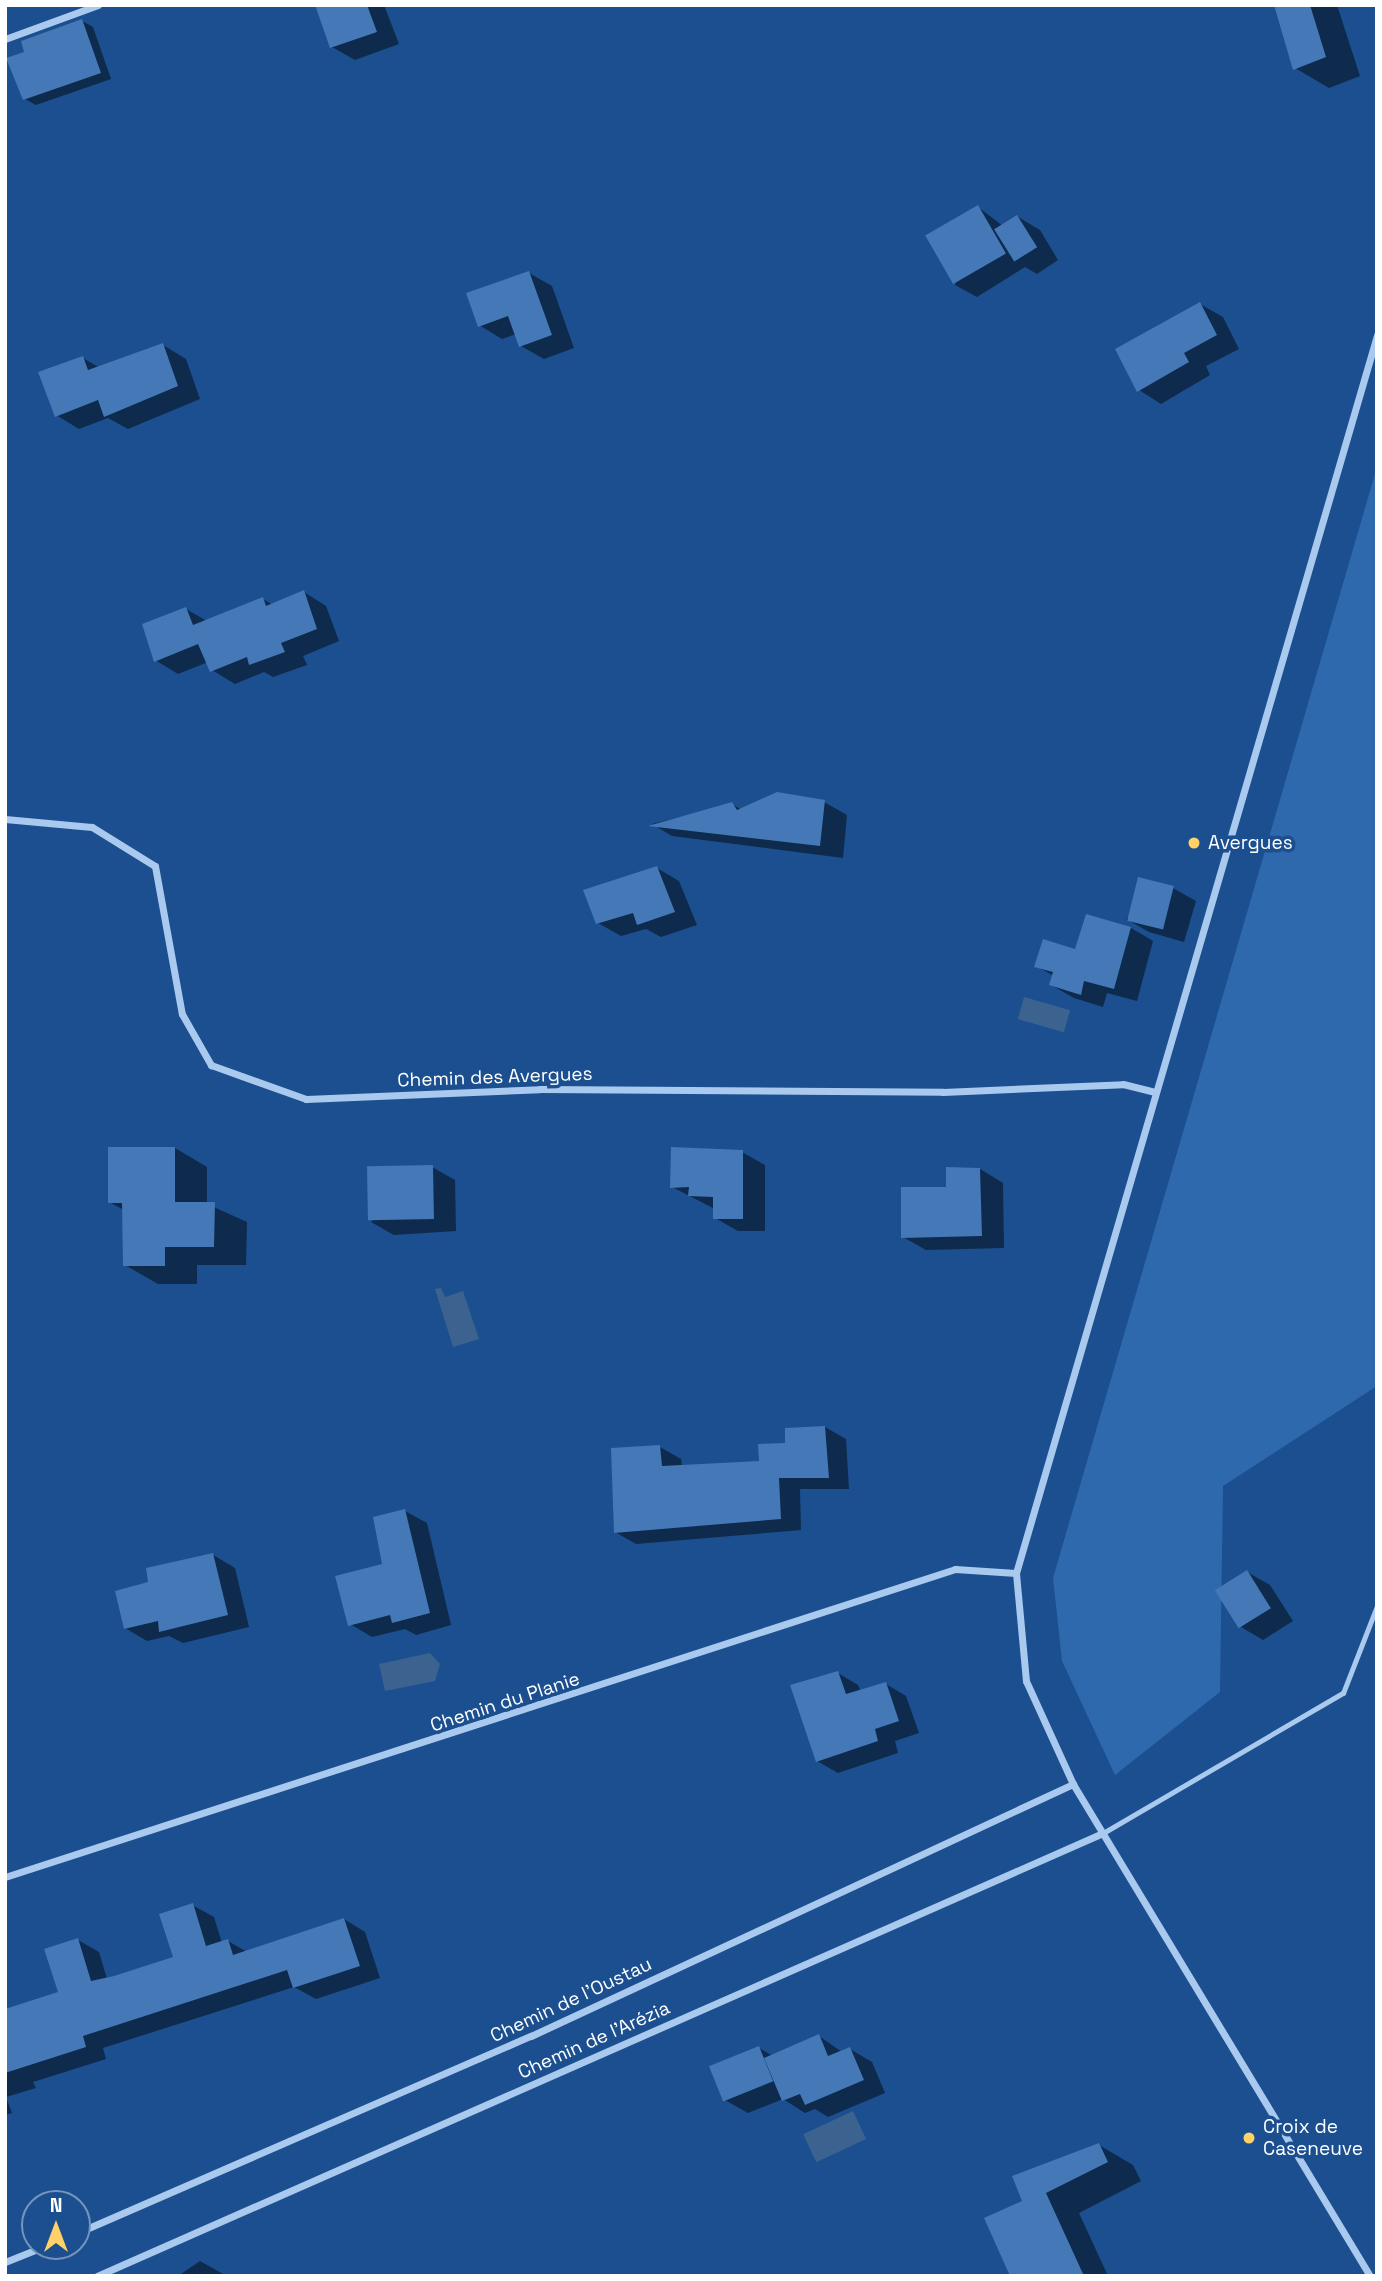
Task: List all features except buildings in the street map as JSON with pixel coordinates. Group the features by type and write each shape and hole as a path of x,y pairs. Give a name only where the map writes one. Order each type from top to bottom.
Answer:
{"street":[{"path":"5,39 98,5"},
{"path":"1370,2276 1073,1784 1026,1681 1016,1573 1377,335"},
{"name":"Chemin des Avergues","path":"5,819 92,827 155,866 182,1014 211,1065 306,1099 540,1089 943,1092 1123,1084 1155,1092"},
{"name":"Chemin du Planie","path":"5,1877 955,1569 1016,1573"},
{"name":"Chemin de l'Oustau","path":"91,2227 531,2036 1073,1784"},
{"name":"Chemin de l'Arézia","path":"97,2276 1103,1833"}],"lane":[{"path":"1103,1833 1343,1693 1377,1606"}],"shaded area":[{"path":"1377,467 1377,1386 1223,1486 1220,1692 1115,1775 1062,1661 1053,1578"},
{"path":"1024,997 1070,1010 1064,1032 1018,1019"},
{"path":"441,1288 445,1297 463,1291 479,1339 453,1347 435,1289"},
{"path":"430,1653 440,1664 435,1681 385,1691 379,1664"},
{"path":"853,2111 866,2139 816,2162 803,2134"}],"place":[{"name":"Avergues","path":"1194,843"},
{"name":"Croix de Caseneuve","path":"1249,2138"}]}
